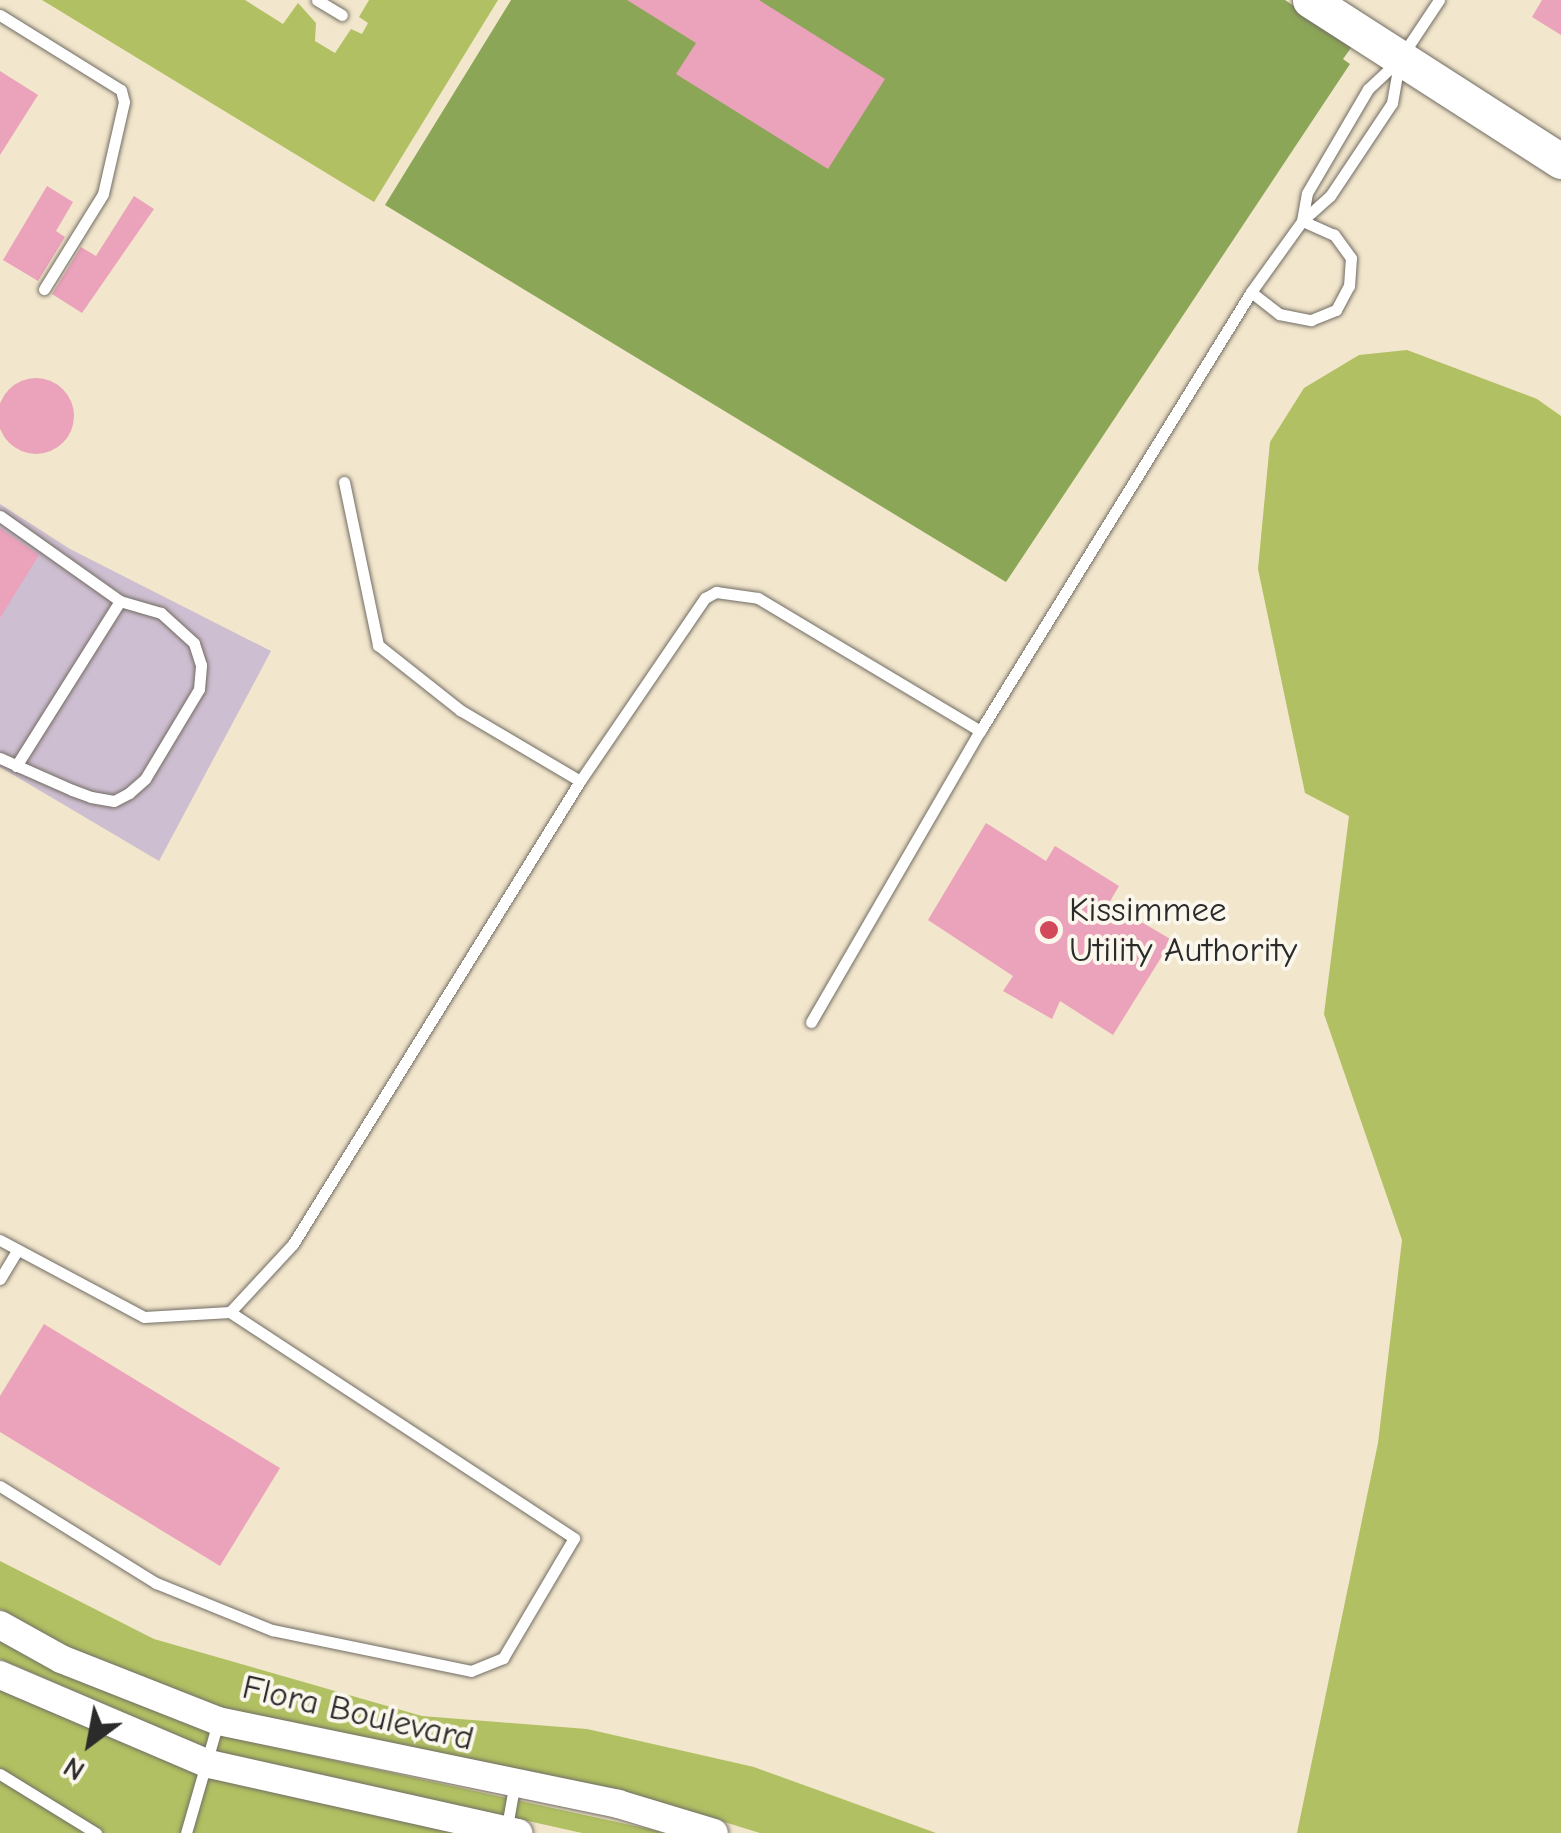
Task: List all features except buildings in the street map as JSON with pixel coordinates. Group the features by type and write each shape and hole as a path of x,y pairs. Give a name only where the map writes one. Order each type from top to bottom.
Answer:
{"main road":[{"path":"1310,0 1561,160"}],"street":[{"name":"Flora Boulevard","path":"0,1625 62,1660 218,1720 514,1786 618,1804 714,1833"},
{"path":"0,1675 209,1764 510,1832"}],"lane":[{"path":"316,0 342,15"},
{"path":"1302,221 1307,194 1368,89 1399,60 1439,0"},
{"path":"0,15 121,90 124,102 102,194 44,289"},
{"path":"810,1022 980,731 1250,292 1302,221 1330,196 1392,104 1399,60"},
{"path":"1250,292 1279,314 1310,320 1336,310 1349,286 1351,258 1334,235 1302,221"},
{"path":"344,482 378,645 460,710 580,781"},
{"path":"0,516 120,600 161,613 182,628 199,655 199,690 145,779 114,801 0,758"},
{"path":"230,1312 293,1244 580,781 696,605 716,592 758,598 980,731"},
{"path":"16,766 120,600"},
{"path":"0,1240 16,1252 144,1317 230,1312 574,1538 503,1658 471,1671 272,1630 156,1582 0,1486"},
{"path":"0,1279 16,1252"},
{"path":"186,1833 209,1764 218,1720"},
{"path":"0,1774 88,1831"},
{"path":"510,1832 514,1786"}],"shaded area":[{"path":"0,504 70,549 271,651 159,861 0,767"}],"green space":[{"path":"42,0 245,0 283,24 298,3 316,23 315,41 335,53 351,29 362,34 368,23 359,17 369,0 498,0 374,202"},
{"path":"511,0 1285,0 1353,45 1343,59 1350,64 1006,582 385,205"},
{"path":"1407,350 1537,399 1561,416 1561,1833 1297,1833 1378,1443 1402,1240 1324,1014 1349,816 1305,793 1258,569 1270,442 1304,388 1359,355"},
{"path":"0,1561 154,1639 422,1716 587,1729 754,1767 936,1833 760,1833 623,1791 223,1708 68,1647 0,1609"},
{"path":"0,1641 54,1671 214,1734 667,1833 582,1833 214,1751 0,1659"},
{"path":"0,1690 205,1777 455,1833 0,1833"}],"place":[{"name":"Kissimmee Utility Authority","path":"1049,930"}]}
